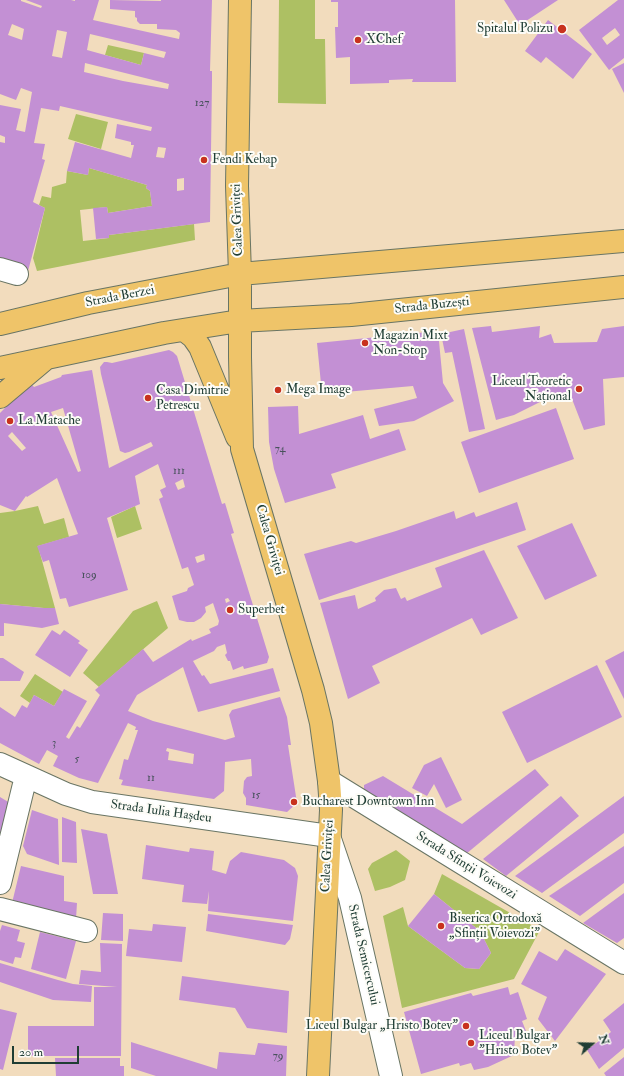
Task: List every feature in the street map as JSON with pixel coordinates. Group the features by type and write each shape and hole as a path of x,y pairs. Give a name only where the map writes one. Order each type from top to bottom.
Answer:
{"main road":[{"name":"Calea Griviței","path":"240,0 237,186 240,274 239,321 242,449 313,690 324,736 329,781 331,810 318,1076"},
{"path":"240,274 624,241"},
{"name":"Strada Berzei","path":"0,324 88,303 240,274"},
{"name":"Strada Buzești","path":"239,321 351,315 624,286"},
{"path":"0,368 164,333 239,321"},
{"path":"184,330 193,337 200,347 242,449"},
{"path":"0,397 46,358"}],"street":[{"name":"Strada Iulia Hașdeu","path":"0,764 66,794 92,802 329,836"},
{"path":"0,883 26,776"},
{"name":"Strada Sfinții Voievozi","path":"329,781 624,963"},
{"name":"Strada Semicercului","path":"329,836 350,898 391,1076"},
{"path":"0,908 86,931"}],"green space":[{"path":"279,0 315,0 315,39 325,39 326,104 278,103"},
{"path":"108,45 144,53 141,65 105,55"},
{"path":"76,114 108,122 101,149 68,139"},
{"path":"89,168 147,185 146,188 150,191 152,206 108,213 107,207 80,210 83,241 109,238 109,235 194,224 195,240 37,271 33,258 45,208 39,205 42,196 51,198 52,187 66,183 67,171 88,175"},
{"path":"38,506 44,524 64,518 69,537 38,546 55,608 0,604 0,513"},
{"path":"135,506 142,529 117,538 111,517"},
{"path":"157,601 168,628 99,687 83,673 133,611"},
{"path":"35,674 63,692 54,706 34,695 30,703 20,696"},
{"path":"396,850 410,861 405,880 390,887 375,891 368,869 372,863"},
{"path":"442,874 540,930 514,979 402,1008 383,916 403,907 408,926 465,968 479,969 491,953 480,931 434,894"}],"building":[{"path":"0,0 21,0 41,8 42,6 26,0 99,0 93,20 179,39 180,33 176,30 157,29 157,24 140,24 135,17 135,11 110,9 110,0 212,0 210,71 212,71 212,80 210,222 109,235 109,238 96,239 93,208 107,207 108,213 152,206 150,191 146,188 147,185 89,168 88,175 67,171 75,142 131,158 134,145 131,145 131,142 115,138 117,124 151,131 152,127 60,106 59,111 41,108 34,143 45,144 42,159 45,160 33,202 45,208 28,271 0,264 0,142 5,143 5,137 0,135 0,105 21,109 16,130 25,132 32,92 21,88 16,100 0,94","holes":["12,24 24,29 22,40 8,35","57,30 67,32 62,58 52,56","90,34 166,52 164,58 144,53 141,65 87,50","85,63 169,84 168,89 84,72","158,147 166,148 164,158 156,157","184,178 184,190 177,191 177,179"]},
{"path":"331,0 455,0 456,82 412,82 413,79 389,80 389,83 350,84 350,57 336,58 335,27 338,27 338,2 331,2"},
{"path":"504,0 558,0 520,25"},
{"path":"618,0 624,0 624,58 609,70 579,30","holes":["615,28 620,35 607,45 602,38"]},
{"path":"548,20 592,54 573,79 546,57 541,63 525,51"},
{"path":"624,63 624,93 612,69"},
{"path":"491,326 492,332 540,326 539,338 551,334 554,343 597,342 602,329 624,326 624,377 603,379 605,425 584,430 572,399 540,402 514,415 496,420 472,328"},
{"path":"464,329 485,429 469,432 452,352 445,353 441,334"},
{"path":"438,331 443,383 454,401 414,421 379,426 374,409 417,398 413,386 322,394 317,343"},
{"path":"169,350 177,356 222,504 225,503 234,533 231,534 269,657 267,663 244,669 243,666 233,670 230,661 228,661 225,655 227,653 225,644 193,661 202,676 204,675 210,684 273,668 280,691 198,712 183,667 137,695 128,711 153,721 225,740 235,737 229,715 232,710 280,697 287,717 291,745 288,745 297,803 287,812 246,805 246,798 243,793 244,781 247,777 252,776 251,759 225,762 224,791 214,799 121,785 123,780 119,779 124,759 128,760 138,730 135,730 136,727 128,723 98,783 79,778 53,766 58,756 47,750 39,764 0,743 0,707 15,717 22,705 27,708 34,695 54,706 64,689 87,701 66,737 69,739 77,726 80,728 100,695 95,690 143,649 153,662 191,639 192,641 211,633 209,629 218,625 219,621 213,603 205,607 206,612 201,618 194,622 179,620 172,596 187,591 188,588 194,585 188,567 182,569 159,499 163,497 160,490 166,487 158,464 135,476 140,504 107,518 128,590 69,607 66,598 60,599 49,560 43,562 37,546 78,534 57,478 27,497 26,496 15,511 0,505 0,413 24,389 32,385 34,387 61,377 62,375 92,370 109,468 153,446 151,442 129,452 125,453 120,451 100,367 104,362 112,363","holes":["63,408 81,471 78,472 51,412","12,432 26,448 22,451 8,436","183,479 185,487 178,490 175,483","204,554 205,560 197,563 195,557","228,598 230,601 226,603 225,599","167,748 194,754 193,764 168,760 169,752 166,751"]},
{"path":"298,406 299,434 363,415 370,439 399,429 406,450 331,474 336,488 285,503 274,469 269,442 268,407"},
{"path":"556,408 574,459 479,493 461,442"},
{"path":"517,502 526,530 319,600 304,554 351,541 356,543 454,511 456,519 474,512 476,517"},
{"path":"572,523 597,576 545,600 517,546"},
{"path":"484,550 518,618 481,635 472,618 372,666 380,683 348,699 320,603 355,595 358,609 376,601 375,598 384,590 396,588 401,599 405,597 407,601 442,587 435,568"},
{"path":"0,604 55,608 59,624 42,628 4,623 4,636 0,636"},
{"path":"52,630 60,635 64,630 80,641 78,643 88,650 70,677 35,655"},
{"path":"624,651 624,699 605,661"},
{"path":"0,658 3,658 24,672 20,681 0,681"},
{"path":"597,665 622,717 527,763 502,712"},
{"path":"441,757 462,800 446,808 434,784 427,796 412,788 424,765"},
{"path":"535,769 549,785 466,854 364,791 364,785 383,776 462,824"},
{"path":"561,796 579,816 506,876 483,859"},
{"path":"624,796 624,833 542,893 515,876"},
{"path":"0,797 10,803 0,841"},
{"path":"32,810 58,819 59,865 27,854 23,846"},
{"path":"62,817 76,822 77,863 62,862"},
{"path":"81,829 107,834 118,894 93,894"},
{"path":"146,845 189,852 190,848 214,851 212,870 226,874 230,861 241,852 284,860 295,868 298,876 293,921 208,911 209,891 207,904 182,902 184,885 142,879"},
{"path":"624,846 624,883 580,916 549,896"},
{"path":"21,866 64,876 64,901 77,903 76,919 12,903"},
{"path":"624,893 624,938 617,943 583,923"},
{"path":"434,894 480,931 491,953 479,969 465,968 408,926"},
{"path":"103,913 123,914 123,941 101,940"},
{"path":"208,914 293,925 290,939 285,945 206,931"},
{"path":"153,924 186,927 182,962 126,956 129,929 152,931"},
{"path":"2,925 20,930 17,941 25,943 21,958 15,957 13,964 0,960 0,931"},
{"path":"40,932 76,941 66,979 31,969"},
{"path":"100,943 122,944 121,1056 28,1056 28,1026 94,1026 94,987 117,987 79,984 81,970 101,972"},
{"path":"565,949 606,974 555,1041 538,1019 547,997 521,984 539,951 557,961"},
{"path":"0,963 73,984 92,986 91,1002 53,1000 0,982"},
{"path":"182,976 289,991 287,1033 247,1028 235,1008 179,1000"},
{"name":"Liceul Bulgar \"Hristo Botev\"","path":"508,987 510,995 518,992 527,1019 522,1021 526,1031 515,1035 514,1055 488,1067 474,1070 471,1063 460,1066 459,1063 421,1074 404,1012 471,993 473,996"},
{"path":"624,1003 624,1048 599,1069 587,1050 611,1032 603,1020"},
{"path":"0,1009 17,1013 3,1070 0,1069"},
{"path":"131,1042 217,1069 219,1052 255,1055 258,1043 287,1046 286,1076 156,1076 131,1068"},
{"path":"624,1057 624,1076 606,1076 604,1073"},
{"path":"55,1058 120,1058 120,1066 124,1066 124,1076 56,1076"}],"place":[{"name":"Spitalul Polizu","path":"562,29"},
{"name":"XChef","path":"358,40"},
{"name":"Fendi Kebap","path":"204,160"},
{"name":"Magazin Mixt Non-Stop","path":"365,343"},
{"name":"Liceul Teoretic Național","path":"579,389"},
{"name":"Mega Image","path":"278,390"},
{"name":"Casa Dimitrie Petrescu","path":"148,398"},
{"name":"La Matache","path":"10,421"},
{"name":"Superbet","path":"230,610"},
{"name":"Bucharest Downtown Inn","path":"294,802"},
{"name":"Biserica Ortodoxă „Sfinții Voievozi”","path":"441,926"},
{"name":"Liceul Bulgar „Hristo Botev”","path":"466,1026"},
{"name":"Liceul Bulgar \"Hristo Botev\"","path":"471,1043"}]}
